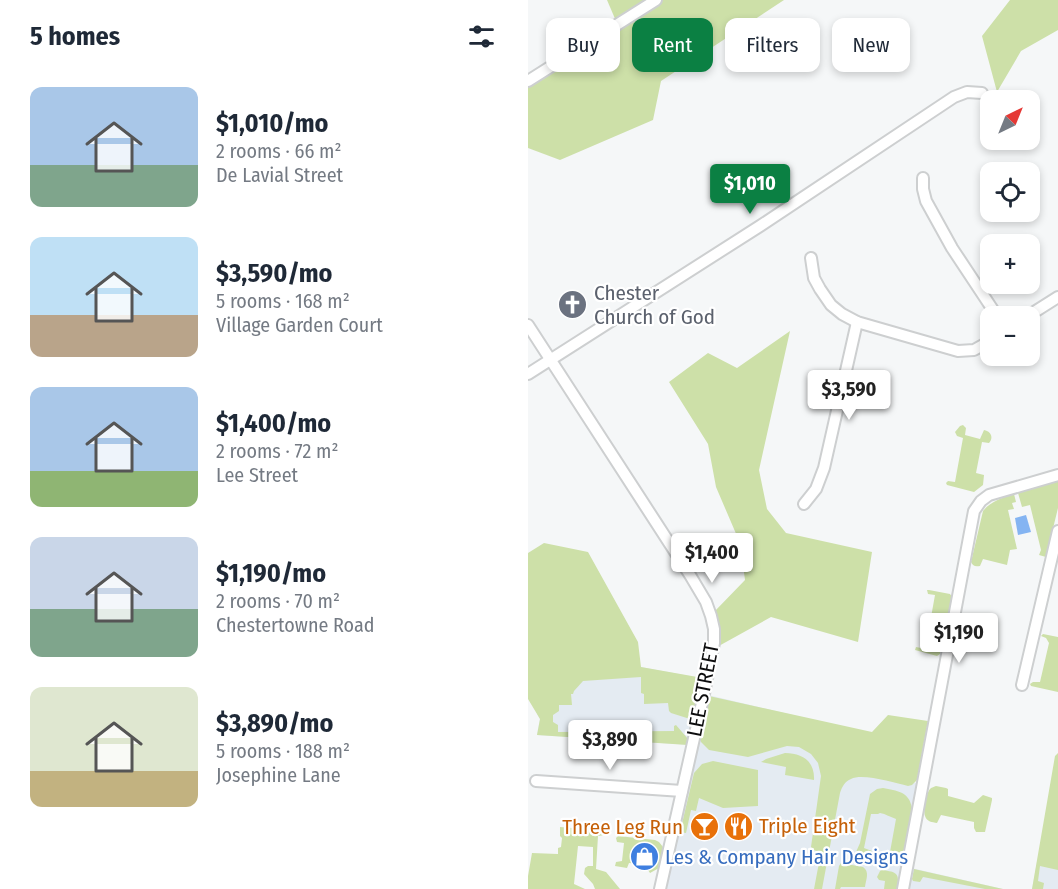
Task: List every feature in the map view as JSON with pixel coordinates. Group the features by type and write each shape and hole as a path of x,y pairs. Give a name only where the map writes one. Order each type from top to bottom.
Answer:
{"street":[{"path":"528,81 656,0"},
{"path":"528,374 760,226 954,97 967,92 980,93"},
{"path":"923,178 922,189 926,201 952,248 990,306"},
{"path":"811,258 814,278 831,305 857,322 958,351 974,350 980,347"},
{"path":"1040,308 1058,297"},
{"path":"804,504 816,489 824,468 857,322"},
{"name":"LEE STREET","path":"528,325 690,575 706,602 711,616 714,644 660,889"},
{"path":"903,889 974,511 989,495 1058,475"},
{"path":"1022,685 1058,531"},
{"path":"536,781 682,791"}],"shaded area":[{"path":"564,666 641,667 706,679 691,745 537,735 540,719 537,714"},
{"path":"704,694 844,727 915,783 922,784 907,867 1003,889 660,889"},
{"path":"1037,862 1058,867 1058,889 1032,889"}],"green space":[{"path":"607,0 649,0 620,18 615,18"},
{"path":"656,0 784,0 757,18 725,18 725,39 713,47 713,18 632,18 632,72 675,72 661,81 653,120 560,160 528,148 528,83 546,71 620,72 620,23"},
{"path":"1010,0 1058,0 1058,30 1021,51 998,90 982,36"},
{"path":"790,331 759,470 767,509 786,533 872,552 858,642 771,617 717,647 718,627 715,611 745,580 740,543 716,487 708,444 669,382 708,353 737,368"},
{"path":"963,425 966,428 965,435 980,439 984,430 990,433 991,437 989,443 982,442 976,473 984,475 983,485 974,492 946,483 955,482 963,438 957,436 955,432"},
{"path":"1058,481 1058,508 1046,557 1039,555 1041,550 1030,505 1022,507 1018,493"},
{"path":"1014,494 1016,502 1012,503 1014,509 1008,510 1017,549 1010,550 1007,565 983,559 980,566 974,566 971,562 983,511 993,502"},
{"path":"544,543 588,552 638,642 641,667 703,678 693,718 690,719 671,713 668,703 644,704 641,677 583,681 571,694 572,705 559,705 559,711 553,715 553,722 558,725 558,732 674,731 676,725 688,739 688,745 537,735 540,719 528,699 528,553"},
{"path":"927,590 950,594 952,597 940,654 937,656 915,650 916,647 921,648 926,645 935,595 928,594"},
{"path":"1043,634 1058,637 1058,692 1030,684 1040,682 1049,643 1041,636"},
{"path":"709,696 872,732 888,715 928,721 917,780 908,786 863,777 856,777 845,783 840,793 822,889 814,889 821,852 811,847 821,776 818,763 811,754 799,747 787,746 748,757 709,750 699,737"},
{"path":"785,753 806,759 814,773 814,780 785,775 786,767 761,762"},
{"path":"1058,753 1058,870 1040,866 1038,881 1044,883 1043,889 1032,889 1055,756"},
{"path":"713,761 758,770 758,806 723,808 699,798 696,811 691,810 686,833 680,832 694,773 702,764"},
{"path":"936,786 948,789 948,796 974,803 983,795 992,798 985,832 976,832 974,822 941,815 937,823 927,819 924,813 926,797 929,790"},
{"path":"883,788 905,795 912,808 903,857 898,863 886,862 881,856 883,852 890,852 896,819 882,813 871,814 864,848 872,851 871,855 863,856 856,852 870,794"},
{"path":"560,827 611,831 598,836 596,869 606,872 620,889 595,889 584,874 585,868 593,866 593,847 578,846 574,884 585,889 528,889 532,853 558,854 562,838"},
{"path":"618,836 659,842 663,847 659,868 650,873 648,865 629,863 627,868 615,866 616,862 622,861 624,843 617,842"},
{"path":"841,863 865,869 867,876 865,887 835,889"},
{"path":"914,869 1003,889 985,889 923,877 920,882 913,881"},
{"path":"882,870 898,876 897,889 884,889 885,881 877,877"}],"water":[{"path":"1026,515 1031,532 1018,535 1015,518"}],"place":[{"name":"Chester Church of God","path":"573,305"},
{"name":"Triple Eight","path":"738,826"},
{"name":"Three Leg Run","path":"704,827"},
{"name":"Les & Company Hair Designs","path":"644,857"}]}
